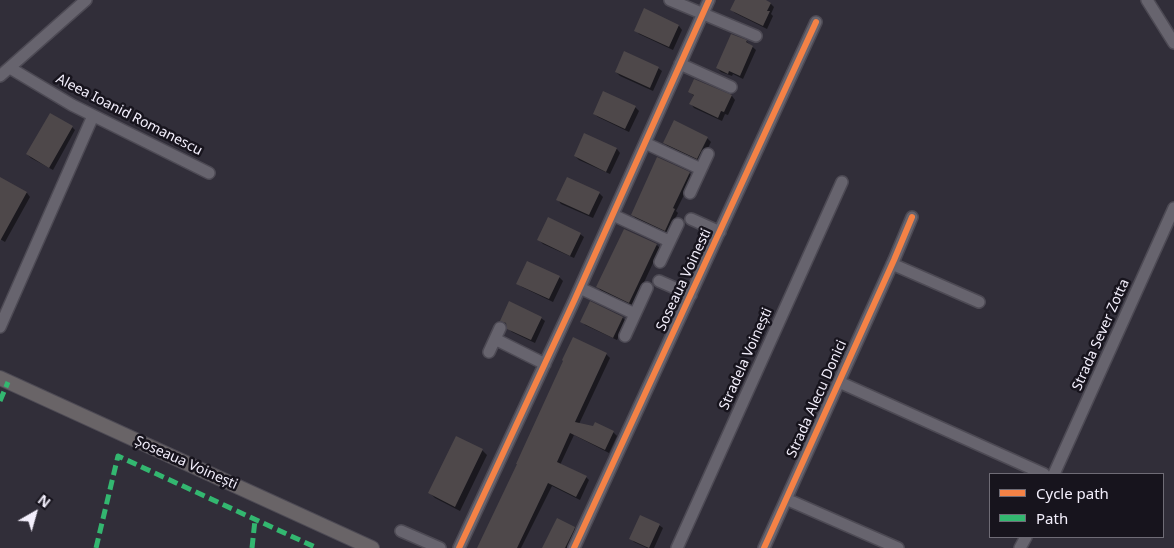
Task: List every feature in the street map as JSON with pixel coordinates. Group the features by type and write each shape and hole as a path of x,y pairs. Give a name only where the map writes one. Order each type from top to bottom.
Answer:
{"main road":[{"name":"Șoseaua Voinești","path":"0,378 372,548"}],"street":[{"path":"0,76 86,0"},
{"path":"670,0 756,36"},
{"path":"459,548 580,288 709,0"},
{"path":"1147,0 1174,43"},
{"name":"Soseaua Voinesti","path":"574,548 816,22"},
{"path":"680,64 731,87"},
{"name":"Aleea Ioanid Romanescu","path":"10,68 72,105 209,173"},
{"path":"0,327 93,116"},
{"path":"645,143 701,169"},
{"path":"690,193 708,154"},
{"name":"Stradela Voinești","path":"677,548 842,182"},
{"name":"Strada Sever Zotta","path":"1054,473 1174,208"},
{"path":"612,215 670,241"},
{"name":"Strada Alecu Donici","path":"764,548 912,217"},
{"path":"691,219 720,232"},
{"path":"660,262 678,224"},
{"path":"893,262 979,302"},
{"path":"658,281 691,295"},
{"path":"580,288 635,314"},
{"path":"624,336 647,288"},
{"path":"489,352 500,328"},
{"path":"495,339 545,364"},
{"path":"839,382 1042,473"},
{"path":"786,499 898,548"},
{"path":"401,531 440,548"}],"building":[{"path":"735,0 766,0 771,3 767,11 770,11 763,26 730,10"},
{"path":"644,8 679,25 669,47 634,31"},
{"path":"731,34 747,40 746,42 753,46 740,76 729,71 728,74 716,68"},
{"path":"624,51 659,67 650,88 615,72"},
{"path":"694,79 732,95 724,112 721,111 718,118 689,104 694,95 688,92"},
{"path":"603,91 636,106 625,129 593,114"},
{"path":"50,113 73,126 49,168 26,154"},
{"path":"674,120 708,137 697,159 663,143"},
{"path":"584,133 617,148 606,172 574,156"},
{"path":"657,157 690,172 673,208 675,209 665,231 631,215"},
{"path":"0,177 27,192 0,241"},
{"path":"567,177 600,192 589,215 556,200"},
{"path":"548,217 581,233 570,256 537,240"},
{"path":"624,229 657,244 629,303 596,287"},
{"path":"527,261 560,276 549,299 516,284"},
{"path":"509,301 542,317 531,340 507,329 506,323 500,321"},
{"path":"590,301 623,317 613,338 580,322"},
{"path":"573,337 607,353 575,422 593,426 595,422 614,431 605,450 570,433 557,462 587,476 576,497 548,483 517,548 477,548 517,464"},
{"path":"456,436 483,449 455,507 428,493"},
{"path":"640,515 660,524 649,548 629,539"},
{"path":"557,518 575,527 565,548 542,548"}],"marked path":[{"path":"0,401 8,382"},
{"path":"96,548 118,456 317,548"},
{"path":"252,548 255,520"}],"cycle path":[{"path":"459,548 574,301 709,0"},
{"path":"574,548 816,22"},
{"path":"764,548 912,217"}]}
